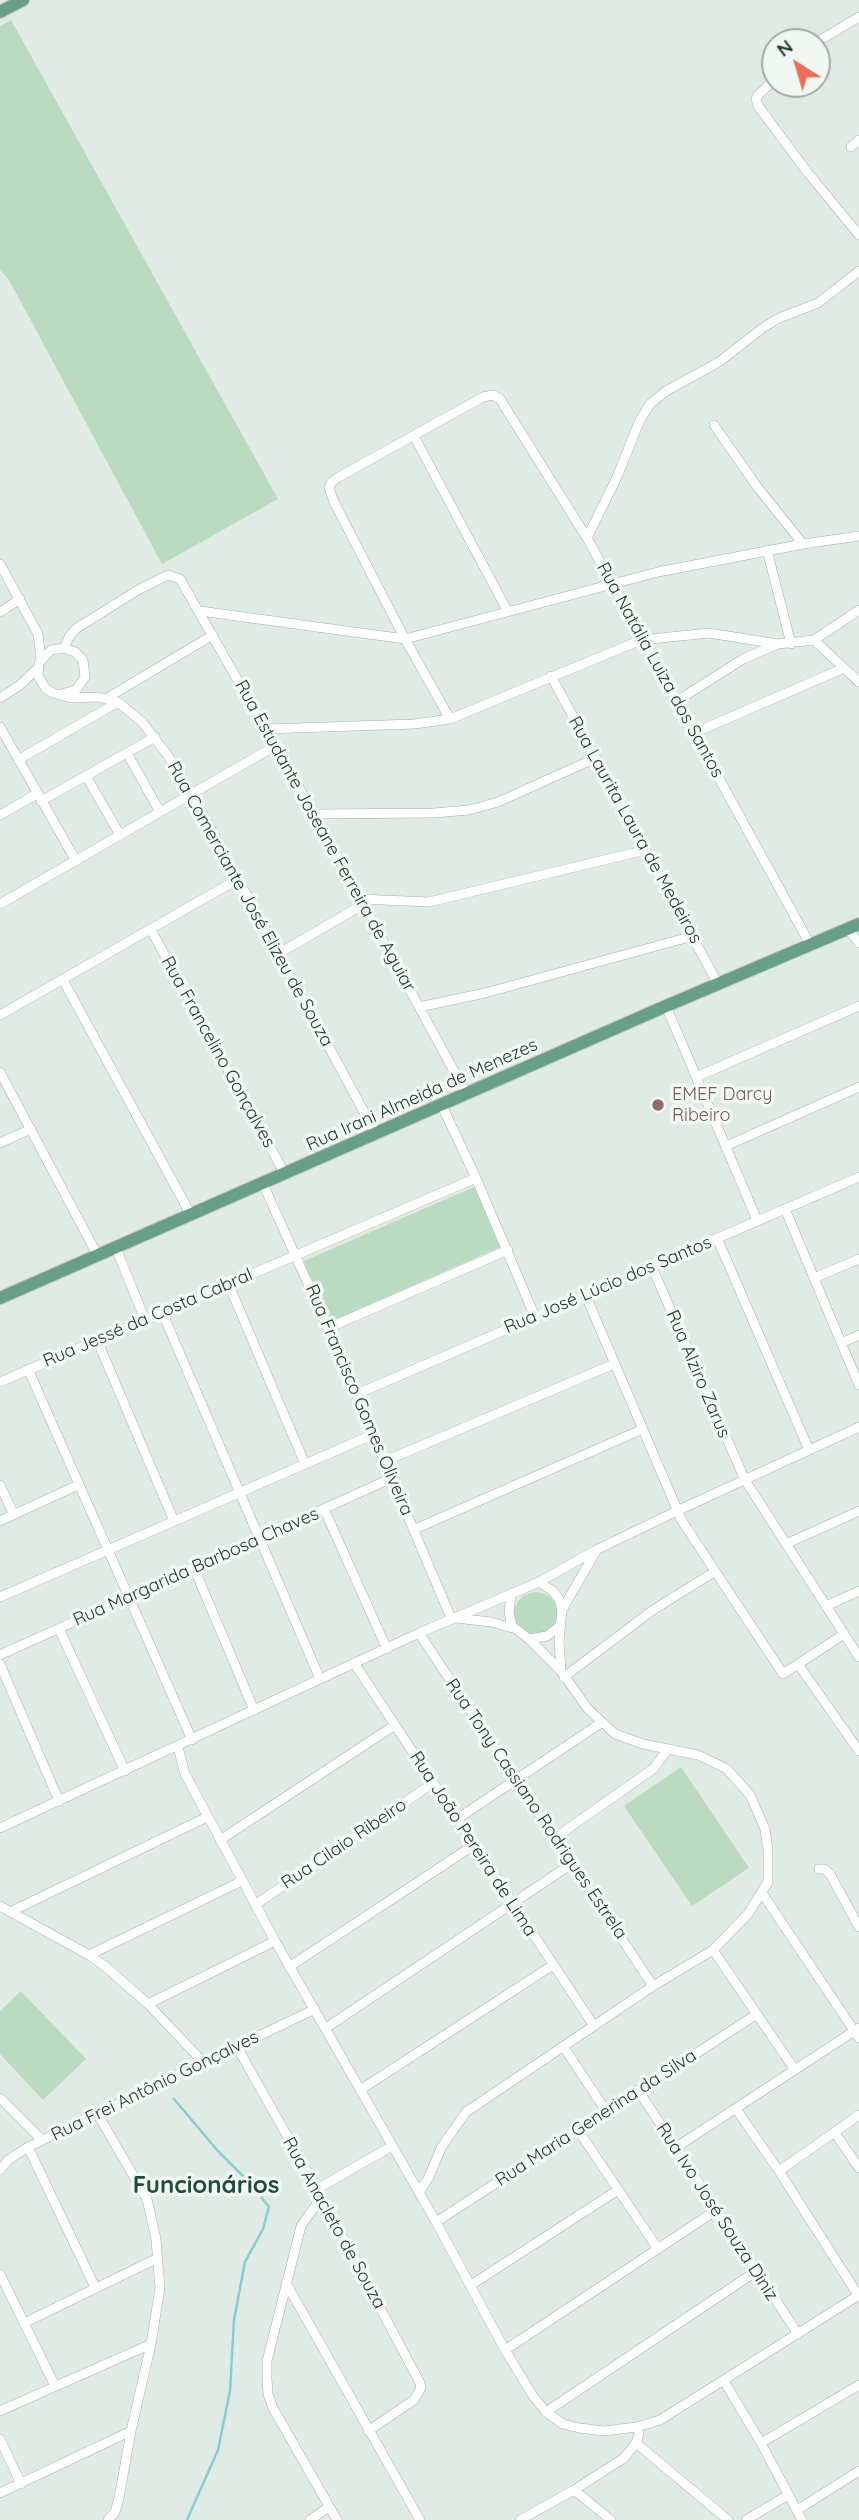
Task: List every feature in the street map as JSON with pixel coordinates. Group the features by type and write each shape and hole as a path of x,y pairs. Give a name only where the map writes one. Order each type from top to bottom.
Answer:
{"main road":[{"path":"0,12 23,0"},
{"name":"Rua Irani Almeida de Menezes","path":"1,1295 98,1256 853,926"}],"street":[{"path":"831,34 859,17"},
{"path":"761,92 756,102 758,106 859,235"},
{"path":"851,147 859,140"},
{"path":"587,538 617,477 640,420 650,404 666,391 719,362 764,327 779,318 818,303 859,271"},
{"name":"Rua Natália Luiza dos Santos","path":"414,436 483,397 493,395 500,399 587,538 811,946"},
{"path":"714,425 747,473 803,544"},
{"path":"450,719 334,502 329,488 331,483 414,436 507,610"},
{"path":"200,611 405,639 611,583 767,550 859,536"},
{"path":"767,550 791,644"},
{"path":"0,564 38,635 38,676 46,689"},
{"name":"Rua Estudante Joseane Ferreira de Aguiar","path":"61,648 77,628 138,590 168,575 180,579 314,814 467,1095"},
{"path":"0,612 20,599"},
{"path":"265,729 414,724 450,719 641,640 709,633 791,644 814,640 859,610"},
{"path":"38,635 61,648 75,652 83,660 85,677 103,697 213,635"},
{"path":"814,640 859,682"},
{"path":"677,701 710,677 778,644"},
{"path":"0,698 20,685 51,650 61,648"},
{"path":"694,733 844,668"},
{"name":"Rua Laurita Laura de Medeiros","path":"551,676 718,984"},
{"path":"20,685 61,694 76,690 85,677"},
{"name":"Rua Comerciante José Elizeu de Souza","path":"61,694 71,698 103,697 118,702 155,737 192,794 376,1134"},
{"path":"18,760 118,702"},
{"path":"0,727 76,861"},
{"path":"0,815 86,776 155,737"},
{"path":"0,904 275,746"},
{"path":"127,753 160,812"},
{"path":"314,814 470,810 498,802 596,758"},
{"path":"86,776 120,835"},
{"path":"278,954 361,902 429,902 646,850"},
{"path":"0,1015 238,879"},
{"path":"853,926 859,943"},
{"name":"Rua Francelino Gonçalves","path":"151,930 285,1174"},
{"path":"419,1007 485,993 692,936"},
{"path":"63,979 191,1215"},
{"path":"666,1006 757,1220"},
{"path":"696,1077 859,1006"},
{"path":"0,1072 98,1256"},
{"path":"726,1146 859,1087"},
{"path":"442,1106 508,1250 535,1317"},
{"path":"0,1143 31,1129"},
{"name":"Rua José Lúcio dos Santos","path":"357,1394 859,1177"},
{"name":"Rua Jessé da Costa Cabral","path":"0,1382 476,1178"},
{"name":"Rua Francisco Gomes Oliveira","path":"263,1184 357,1394 451,1618"},
{"path":"785,1209 859,1385"},
{"path":"717,1238 809,1450"},
{"path":"116,1248 145,1320"},
{"path":"328,1328 508,1250"},
{"path":"814,1278 859,1259"},
{"name":"Rua Alziro Zarus","path":"652,1267 744,1480 859,1657"},
{"path":"228,1283 305,1464"},
{"path":"586,1296 687,1531 783,1674 844,1634"},
{"path":"162,1312 320,1679"},
{"path":"841,1343 859,1335"},
{"path":"97,1340 174,1521"},
{"path":"385,1461 614,1364"},
{"path":"28,1369 192,1740"},
{"path":"0,1828 451,1618 539,1582 598,1549 859,1427"},
{"path":"415,1529 643,1429"},
{"path":"0,1597 374,1434"},
{"name":"Rua Margarida Barbosa Chaves","path":"0,1655 392,1478"},
{"path":"0,1485 14,1515"},
{"path":"0,1521 78,1485"},
{"path":"324,1509 387,1648"},
{"path":"786,1544 859,1511"},
{"path":"562,1610 598,1549"},
{"path":"194,1567 254,1710"},
{"path":"562,1674 653,1610 714,1572"},
{"path":"539,1582 553,1591 562,1610 562,1674"},
{"path":"826,1606 859,1591"},
{"path":"418,2192 429,2177 441,2148 466,2112 653,1986 713,1950 748,1914 768,1882 765,1829 750,1795 727,1769 698,1755 629,1740 615,1734 601,1723 562,1674 529,1639 512,1626 509,1612 511,1595"},
{"path":"451,1618 483,1620 516,1629"},
{"path":"529,1639 547,1636 560,1626"},
{"path":"59,1629 125,1771"},
{"name":"Rua Tony Cassiano Rodrigues Estrela","path":"419,1633 653,1986"},
{"name":"Rua João Pereira de Lima","path":"354,1663 594,2026"},
{"path":"0,1664 59,1801"},
{"path":"799,1664 859,1751"},
{"path":"457,1819 601,1723"},
{"path":"220,1840 395,1725"},
{"path":"178,1747 185,1774 207,1817 289,1967 471,2284 505,2350 533,2396 546,2412 563,2424 604,2431 638,2427 660,2420 859,2295 736,2109"},
{"path":"556,1837 653,1769 668,1749"},
{"name":"Rua Cilaio Ribeiro","path":"255,1905 433,1783"},
{"path":"10,1912 207,1817"},
{"path":"289,1967 474,1845"},
{"path":"326,2028 573,1863"},
{"path":"820,1869 827,1870 830,1874 859,1927"},
{"path":"89,1955 242,1881"},
{"path":"675,2148 795,2070 858,2033 762,1893"},
{"path":"0,1906 89,1955 120,1978 204,2063"},
{"path":"148,2004 275,1941"},
{"path":"713,1950 795,2070"},
{"path":"360,2090 553,1965"},
{"name":"Rua Frei Antônio Gonçalves","path":"0,2170 8,2160 28,2147 315,2009"},
{"name":"Rua Maria Generina da Silva","path":"436,2222 757,2014"},
{"path":"563,2046 606,2111"},
{"name":"Rua Anacleto de Souza","path":"237,2047 419,2378 421,2388 414,2400 368,2431"},
{"name":"Rua Ivo José Souza Diniz","path":"638,2090 798,2334"},
{"path":"0,2098 42,2140"},
{"path":"97,2112 147,2199 158,2258 160,2288 152,2344 131,2431 119,2498 115,2512 108,2520"},
{"path":"779,2171 859,2115"},
{"path":"578,2130 658,2249"},
{"path":"835,2133 859,2168"},
{"path":"337,2520 273,2408 268,2394 267,2361 301,2225 319,2193 392,2146"},
{"path":"28,2147 95,2287"},
{"path":"471,2284 618,2190"},
{"path":"505,2350 715,2211"},
{"path":"24,2323 158,2258"},
{"path":"546,2412 755,2272"},
{"path":"0,2274 55,2386"},
{"path":"286,2283 420,2520"},
{"path":"0,2411 152,2344"},
{"path":"724,2381 802,2520"},
{"path":"761,2443 859,2385"},
{"path":"520,2520 624,2458 636,2443 638,2427"},
{"path":"0,2493 131,2431"},
{"path":"0,2439 21,2484"},
{"path":"636,2443 728,2520"},
{"path":"797,2510 859,2471"},
{"path":"574,2490 611,2520"},
{"path":"746,2520 788,2495"},
{"path":"310,2520 329,2507"}],"green space":[{"path":"11,20 278,499 162,564 9,280 0,270 0,26"},
{"path":"474,1187 500,1247 330,1322 304,1261"},
{"path":"536,1592 551,1599 558,1614 551,1629 536,1636 521,1629 514,1614 521,1599"},
{"path":"681,1767 749,1868 692,1906 624,1806"},
{"path":"21,1991 86,2059 43,2100 0,2054 0,2011"}],"waterway":[{"path":"174,2099 269,2207 263,2229 245,2262 234,2320 230,2391 218,2450 187,2520"}],"place":[{"name":"EMEF Darcy Ribeiro","path":"658,1105"}],"district":[{"name":"Funcionários","path":"206,2186"}]}
